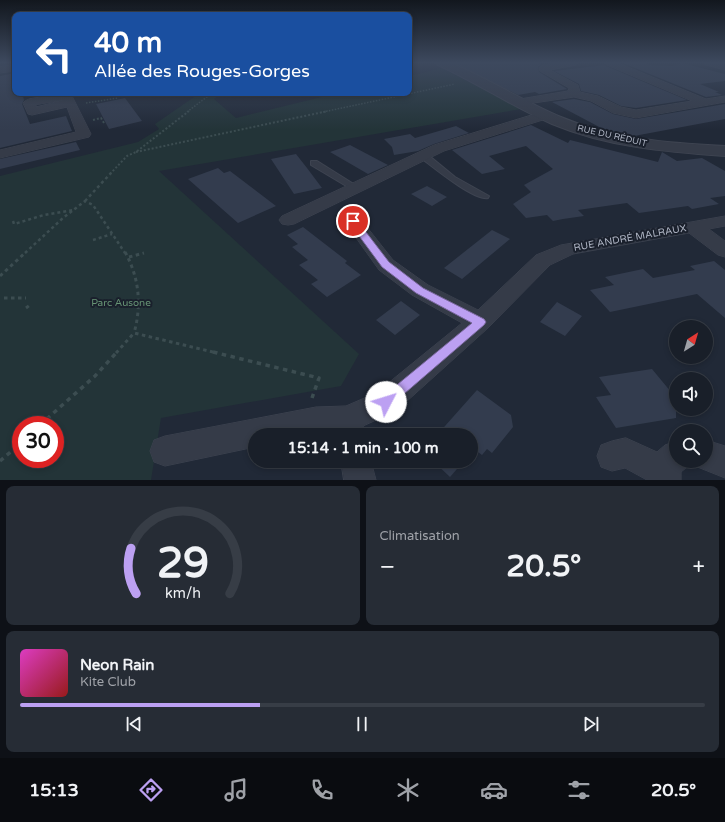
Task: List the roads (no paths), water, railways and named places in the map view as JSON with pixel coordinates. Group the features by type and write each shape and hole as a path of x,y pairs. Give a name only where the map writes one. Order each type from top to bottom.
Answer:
{"street":[{"name":"RUE DU RÉDUIT","path":"489,85 545,115 573,127 638,144 725,151"},
{"path":"571,85 574,87 574,94"},
{"path":"664,85 704,102"},
{"path":"520,102 574,94 594,98 616,110 636,114 725,99"},
{"path":"0,154 84,134 71,103 67,96 43,97 29,103 32,111 71,103"},
{"path":"288,220 439,148 545,115"},
{"name":"RUE ANDRÉ MALRAUX","path":"164,452 316,421 349,427 386,402 480,322 543,260 568,249 725,220"},
{"path":"353,221 386,265 420,290 480,322"},
{"path":"692,226 725,251"},
{"path":"612,456 626,453 668,469"},
{"path":"713,458 725,463"},
{"path":"357,468 360,480"}],"lane":[{"path":"424,156 452,179 485,196"},
{"path":"314,163 356,188"}],"park label":[{"name":"Parc Ausone","path":"121,303"}]}
